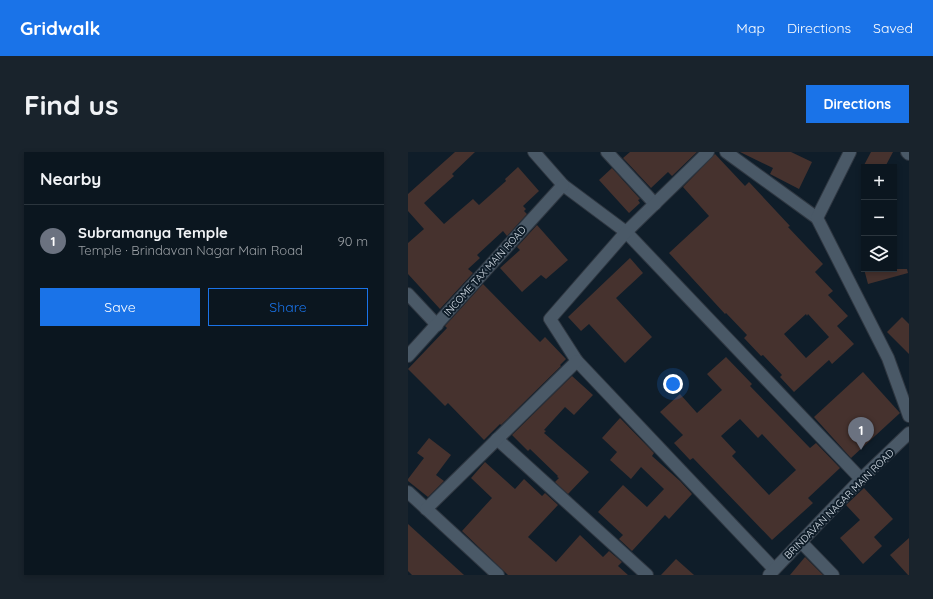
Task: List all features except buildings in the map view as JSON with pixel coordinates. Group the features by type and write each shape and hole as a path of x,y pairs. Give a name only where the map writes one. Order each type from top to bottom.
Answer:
{"street":[{"path":"534,152 563,185 626,232 861,479"},
{"path":"607,152 655,204"},
{"path":"708,152 626,232 550,319 578,361 771,572"},
{"path":"726,152 817,218 888,358 909,416"},
{"path":"817,218 850,152"},
{"name":"INCOME TAX MAIN ROAD","path":"408,356 563,185"},
{"path":"408,294 437,325"},
{"path":"426,509 578,361"},
{"name":"BRINDAVAN NAGAR MAIN ROAD","path":"771,572 861,479 909,433"},
{"path":"497,439 647,575"},
{"path":"408,492 498,575"},
{"path":"801,542 833,575"}],"place":[{"name":"Subramanya Temple","path":"861,450"}]}
